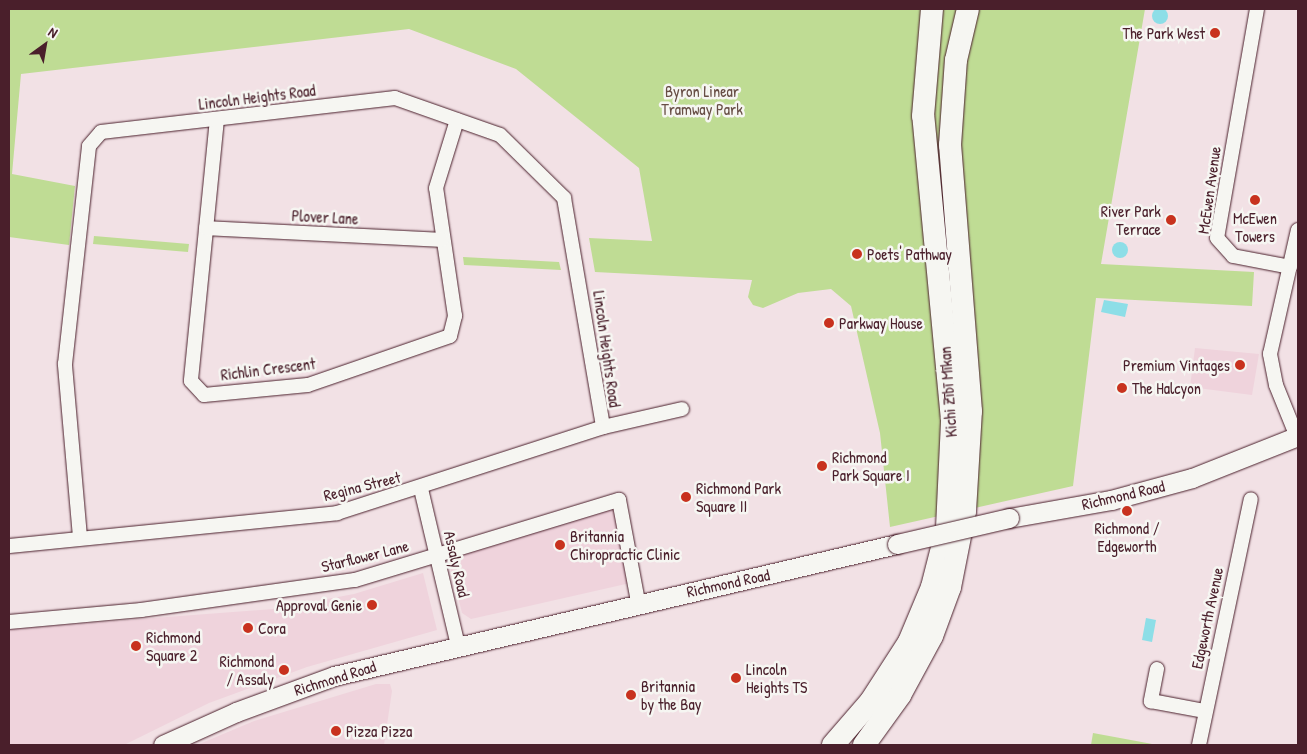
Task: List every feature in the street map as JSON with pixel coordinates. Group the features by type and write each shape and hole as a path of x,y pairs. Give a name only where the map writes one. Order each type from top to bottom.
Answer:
{"highway":[{"name":"Kichi Zībī Mīkan","path":"833,745 871,701 909,642 932,587 947,528 952,420 924,116 932,9"},
{"name":"Kichi Zībī Mīkan","path":"864,745 900,695 932,636 952,580 965,512 971,411 950,144 956,60 968,9"}],"main road":[{"name":"Richmond Road","path":"163,745 322,679 638,602 1009,518 1111,500 1192,478 1298,437"}],"street":[{"name":"McEwen Avenue","path":"1258,9 1217,238 1233,256 1290,267"},
{"name":"Lincoln Heights Road","path":"80,537 65,364 89,146 101,132 395,98 508,141 564,198 603,426"},
{"name":"Richlin Crescent","path":"217,119 191,381 204,395 308,385 450,336 455,316 442,240 436,188 457,120"},
{"name":"Plover Lane","path":"206,228 442,240"},
{"path":"1298,230 1270,354 1276,385 1298,437"},
{"name":"Regina Street","path":"9,546 80,537 337,513 421,489 603,426 682,409"},
{"name":"Assaly Road","path":"421,489 458,646"},
{"name":"Edgeworth Avenue","path":"1199,745 1251,499"},
{"name":"Starflower Lane","path":"9,622 298,589 355,580 619,500 638,602"},
{"path":"1157,669 1151,701 1205,712"}],"shaded area":[{"path":"1195,348 1259,354 1252,395 1190,387"},
{"path":"621,492 639,581 471,619 462,613 445,546"},
{"path":"423,573 437,630 307,667 209,703 124,745 9,745 9,629 273,609 354,594"},
{"path":"376,684 390,684 392,691 384,745 197,745 254,721"}],"green space":[{"name":"Byron Linear Tramway Park","path":"9,9 1145,9 1101,264 1254,272 1252,306 1096,298 1073,486 890,527 880,433 851,306 831,289 798,293 763,308 753,305 748,297 752,280 595,272 589,238 652,241 639,168 516,69 409,29 21,74 12,174 75,186 69,245 9,237"},
{"path":"94,236 189,244 188,252 93,244"},
{"path":"463,257 559,262 561,270 464,265"},
{"path":"1093,733 1147,743 1157,745 1091,745"}],"water":[{"path":"1157,8 1163,8 1168,13 1166,22 1157,24 1152,19 1152,13"},
{"path":"1117,242 1123,242 1128,247 1126,256 1117,258 1112,253 1112,247"},
{"path":"1104,300 1128,304 1125,317 1101,312"},
{"path":"1146,618 1156,620 1152,642 1142,640"}],"place":[{"name":"The Park West","path":"1215,33"},
{"name":"McEwen Towers","path":"1255,200"},
{"name":"River Park Terrace","path":"1171,220"},
{"name":"Poets' Pathway","path":"857,254"},
{"name":"Parkway House","path":"829,323"},
{"name":"Premium Vintages","path":"1240,365"},
{"name":"The Halcyon","path":"1122,388"},
{"name":"Richmond Park Square I","path":"822,466"},
{"name":"Richmond Park Square II","path":"686,497"},
{"name":"Richmond / Edgeworth","path":"1127,511"},
{"name":"Britannia Chiropractic Clinic","path":"560,545"},
{"name":"Approval Genie","path":"372,605"},
{"name":"Cora","path":"248,628"},
{"name":"Richmond Square 2","path":"136,646"},
{"name":"Richmond / Assaly","path":"284,670"},
{"name":"Lincoln Heights TS","path":"736,678"},
{"name":"Britannia by the Bay","path":"631,695"},
{"name":"Pizza Pizza","path":"336,731"}]}
